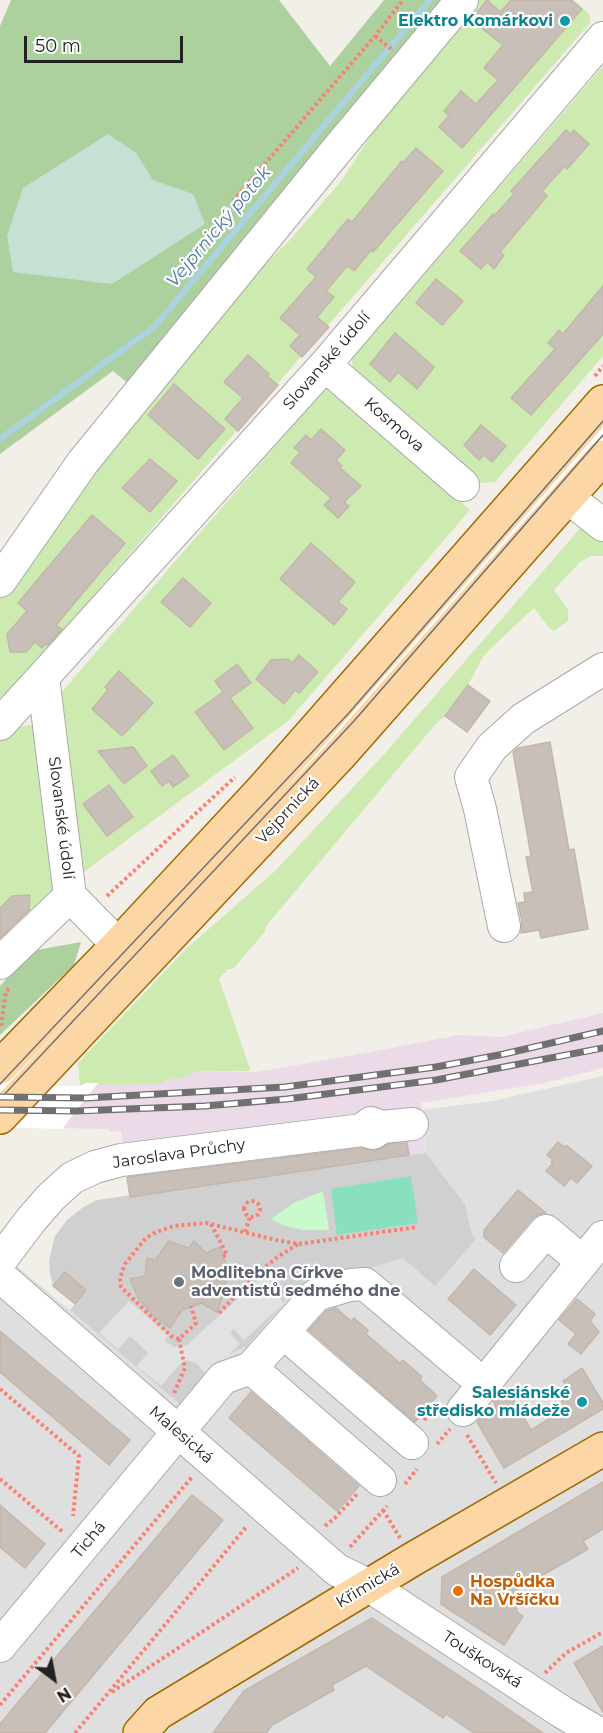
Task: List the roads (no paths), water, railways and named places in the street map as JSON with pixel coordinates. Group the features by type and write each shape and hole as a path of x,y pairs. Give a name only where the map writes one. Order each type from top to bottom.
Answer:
{"main road":[{"name":"Vejprnická","path":"0,1117 264,788 553,486 603,402"},
{"name":"Vejprnická","path":"553,486 603,458"},
{"name":"Vejprnická","path":"0,1067 129,956"},
{"name":"Křimická","path":"140,1733 158,1713 368,1585 603,1449"}],"street":[{"path":"0,580 83,462 462,0"},
{"name":"Slovanské údolí","path":"0,724 325,365 603,38"},
{"name":"Kosmova","path":"325,365 463,485"},
{"name":"Vejprnická","path":"553,486 603,427"},
{"path":"553,486 603,525"},
{"path":"504,926 480,809 471,777 492,747 523,719 603,669"},
{"name":"Slovanské údolí","path":"43,676 70,896 129,956"},
{"path":"0,963 70,896"},
{"name":"Vejprnická","path":"0,1092 129,956"},
{"name":"Jaroslava Průchy","path":"0,1261 51,1197 72,1178 95,1167 121,1160 386,1127"},
{"path":"516,1266 546,1231 583,1262"},
{"path":"459,1422 603,1237"},
{"name":"Malesická","path":"0,1276 178,1433 334,1552 337,1570 368,1585"},
{"path":"388,1496 252,1368 316,1295 350,1285 365,1284 468,1371"},
{"path":"283,1332 423,1452"},
{"name":"Tichá","path":"0,1646 223,1378 252,1368"},
{"name":"Touškovská","path":"368,1585 562,1712 598,1733"}],"waterway":[{"name":"Vejprnický potok","path":"0,439 154,327 430,0"}],"tram line":[{"path":"0,1084 348,714 603,421"},
{"path":"0,1099 354,721 603,435"}],"railway":[{"path":"0,1097 86,1098 285,1087 436,1067 603,1031"},
{"path":"0,1110 76,1111 205,1106 287,1099 436,1080 603,1048"}],"place":[{"name":"Elektro Komárkovi","path":"565,21"},
{"name":"Modlitebna Církve adventistů sedmého dne","path":"179,1282"},
{"name":"Salesiánské středisko mládeže","path":"582,1402"},
{"name":"Hospůdka Na Vršíčku","path":"458,1591"}]}
